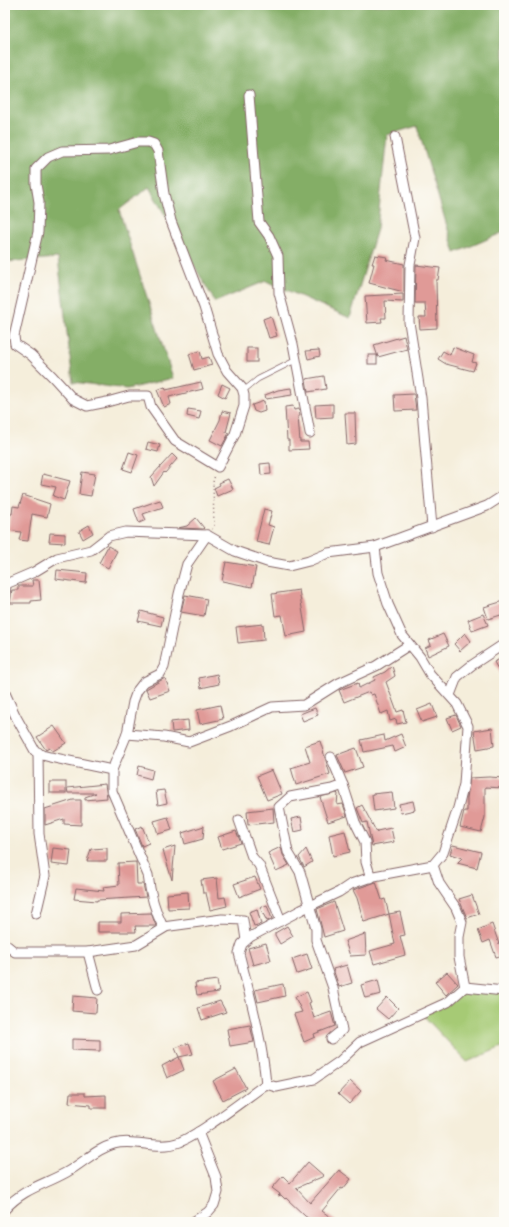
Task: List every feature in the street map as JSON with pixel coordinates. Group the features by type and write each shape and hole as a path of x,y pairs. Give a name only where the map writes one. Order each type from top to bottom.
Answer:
{"street":[{"path":"249,95 259,222 269,236 278,256 279,293 296,360 310,433"},
{"path":"396,137 415,238 410,265 409,322 421,398 432,527"},
{"path":"138,142 148,142 154,144 158,151 164,194 171,221 204,306 218,354 227,371 243,391 244,395 244,406 237,427 218,467 175,441 151,407 148,396 129,396 87,406 73,399 31,355 15,344 14,336 38,232 39,202 36,184 36,169 48,157 62,151 109,150 138,142"},
{"path":"5,598 6,583 34,572 56,558 91,550 109,536 126,532 207,535 235,551 267,562 289,566 309,561 328,553 375,547 487,506 504,495"},
{"path":"166,927 163,927 156,913 148,875 112,791 112,770 127,734 133,702 137,691 144,682 160,674 164,667 179,594 187,564 207,535"},
{"path":"266,1084 259,1032 240,953 242,944 246,940 309,906 339,892 351,884 374,876 433,865 443,852 446,845 464,784 468,726 457,704 430,674 420,657 402,635 388,604 378,573 375,547"},
{"path":"450,696 457,677 472,665 504,644"},
{"path":"127,734 164,737 189,742 231,726 272,707 304,705 339,683 376,666 409,645"},
{"path":"5,694 35,751 50,758 112,770"},
{"path":"36,914 45,876 39,834 38,752"},
{"path":"331,758 343,785 355,822 365,842 366,862 371,878"},
{"path":"332,1039 342,1030 333,988 316,940 316,929 300,872 288,852 279,807 290,797 332,790 343,785"},
{"path":"239,820 252,857 259,865 281,921"},
{"path":"433,865 439,883 456,908 462,922 459,937 459,957 465,987"},
{"path":"5,944 15,952 88,952 136,945 166,927 222,920 243,920 246,940"},
{"path":"88,952 98,990"},
{"path":"266,1084 276,1087 314,1079 340,1061 360,1042 448,1002 465,987 504,991"},
{"path":"5,1209 23,1193 68,1171 96,1152 115,1144 130,1143 164,1146 180,1142 198,1132 266,1084"},
{"path":"193,1222 208,1212 214,1205 218,1192 216,1177 198,1132"}],"lane":[{"path":"243,391 258,379 296,360"}],"path":[{"path":"207,535 214,527 213,482 218,467"}],"green space":[{"path":"5,5 504,5 504,232 455,253 417,126 387,135 377,229 350,318 266,281 215,302 149,187 119,210 173,378 127,389 73,382 58,258 5,262"},
{"path":"465,987 504,991 504,1046 467,1062 422,1014"}],"building":[{"path":"375,255 387,257 386,260 404,264 404,292 369,283"},
{"path":"416,265 440,268 438,280 436,280 437,328 420,329 419,317 426,317 425,303 415,303"},
{"path":"403,294 403,302 385,301 386,318 381,318 382,322 367,323 365,296"},
{"path":"271,316 277,336 269,338 263,319"},
{"path":"404,336 407,349 378,357 374,345"},
{"path":"453,347 474,355 472,362 476,363 473,371 446,364 438,359 443,351 450,355"},
{"path":"247,348 257,348 257,362 247,362"},
{"path":"319,350 320,356 308,359 306,351"},
{"path":"200,351 202,359 209,357 212,365 194,370 189,354"},
{"path":"368,355 377,355 377,364 368,364"},
{"path":"324,376 326,389 308,392 306,379"},
{"path":"201,382 203,389 169,397 171,404 164,407 157,390 165,387 166,390"},
{"path":"222,384 230,388 225,398 218,394"},
{"path":"291,388 292,395 266,399 265,395 278,390"},
{"path":"414,394 416,410 395,411 394,395"},
{"path":"264,401 265,411 259,413 254,411 252,405"},
{"path":"333,404 333,417 316,418 315,405"},
{"path":"293,406 294,410 299,409 300,416 298,416 300,442 308,442 309,449 289,450 285,407"},
{"path":"188,409 201,411 199,419 187,416"},
{"path":"222,411 231,413 226,432 229,433 222,446 210,440 220,420"},
{"path":"345,413 355,413 356,444 347,445"},
{"path":"148,442 160,445 158,452 146,449"},
{"path":"129,452 138,455 132,472 123,469"},
{"path":"172,454 177,459 165,473 164,472 154,486 151,477"},
{"path":"270,463 271,474 261,475 260,464"},
{"path":"82,472 95,474 91,496 79,494"},
{"path":"43,474 70,481 64,500 53,496 56,487 41,484"},
{"path":"228,479 233,489 217,496 214,488 220,485 219,483"},
{"path":"23,495 50,504 47,517 32,514 28,541 19,540 21,532 8,530 10,514 12,514 13,506 19,507"},
{"path":"160,500 163,507 143,514 146,520 139,523 134,509"},
{"path":"264,509 272,511 268,525 274,527 269,545 256,542"},
{"path":"196,518 204,528 203,529 178,528 187,526"},
{"path":"89,525 93,533 83,539 79,531"},
{"path":"50,533 65,534 65,543 49,542"},
{"path":"108,546 117,551 108,568 99,563"},
{"path":"226,562 256,567 252,587 222,581"},
{"path":"57,570 87,573 86,583 56,579"},
{"path":"32,580 39,580 41,600 31,601 31,603 10,603 12,590 18,590 18,586 33,586"},
{"path":"299,590 306,632 286,636 282,615 275,616 272,594"},
{"path":"185,595 207,599 204,616 181,612"},
{"path":"504,601 504,614 488,619 484,607"},
{"path":"141,611 163,617 161,626 138,621"},
{"path":"483,614 488,625 472,631 468,620"},
{"path":"263,624 264,640 238,643 236,627"},
{"path":"465,633 471,641 460,651 454,644"},
{"path":"443,634 449,646 428,656 425,648 431,645 429,640"},
{"path":"504,657 504,680 494,662"},
{"path":"392,666 395,676 386,682 397,712 403,710 406,722 397,724 396,719 390,721 388,711 381,714 374,694 371,695 369,692 344,702 339,690 358,683 359,688 375,680 374,677 385,672"},
{"path":"217,674 219,684 201,688 199,678"},
{"path":"165,678 170,691 150,698 146,689"},
{"path":"432,704 437,717 422,722 417,710"},
{"path":"220,705 223,719 200,724 197,710"},
{"path":"315,708 318,715 303,721 300,714"},
{"path":"456,715 461,726 452,730 447,718"},
{"path":"188,720 189,730 172,732 171,722"},
{"path":"54,726 66,743 53,751 49,748 46,750 37,737"},
{"path":"492,728 494,746 477,749 474,731"},
{"path":"401,734 406,747 395,752 393,746 364,752 361,740 384,735 385,741"},
{"path":"320,741 330,774 296,785 291,768 310,762 305,746"},
{"path":"356,748 363,767 345,773 337,755"},
{"path":"139,766 153,770 151,779 137,775"},
{"path":"272,770 282,794 267,800 257,776"},
{"path":"470,778 504,778 504,788 485,787 485,817 481,832 460,827 464,811 467,811"},
{"path":"50,782 66,782 66,793 50,793"},
{"path":"105,784 107,798 85,800 85,797 96,793 68,793 67,788"},
{"path":"164,790 167,803 158,805 156,791"},
{"path":"392,792 394,808 374,811 372,794"},
{"path":"337,793 337,805 343,804 347,816 328,822 320,797"},
{"path":"73,800 81,800 81,825 64,824 64,819 45,825 45,809"},
{"path":"413,801 415,810 401,813 399,804"},
{"path":"362,805 377,833 377,831 391,828 394,842 372,846 367,822 363,823 357,808"},
{"path":"273,808 274,822 248,825 247,811"},
{"path":"168,817 172,830 158,834 154,821"},
{"path":"301,817 303,830 294,832 291,819"},
{"path":"142,826 149,843 142,846 135,829"},
{"path":"204,826 203,839 185,844 182,833"},
{"path":"236,831 241,843 222,849 218,837"},
{"path":"345,831 350,852 333,856 329,835"},
{"path":"453,845 481,852 477,868 457,863 462,858 450,854"},
{"path":"175,846 172,880 163,850"},
{"path":"281,847 283,855 289,865 276,871 268,853"},
{"path":"53,848 71,850 69,866 51,864"},
{"path":"107,848 107,861 87,861 91,849"},
{"path":"306,849 312,862 304,867 299,857"},
{"path":"136,862 137,884 143,884 146,897 97,901 74,899 76,888 104,891 103,887 119,885 118,863"},
{"path":"255,877 260,889 239,897 234,884"},
{"path":"217,878 219,898 225,897 227,906 210,910 206,893 203,893 201,880"},
{"path":"376,882 382,900 385,899 389,914 364,922 353,890"},
{"path":"188,892 189,908 168,909 167,894"},
{"path":"472,895 479,914 467,918 459,899"},
{"path":"334,902 343,931 324,937 317,909"},
{"path":"267,905 272,919 267,921 260,908"},
{"path":"257,909 261,924 254,926 249,912"},
{"path":"400,912 405,935 400,936 405,955 374,964 370,951 395,944 389,914"},
{"path":"151,913 156,926 135,926 136,932 98,932 98,922 121,922 121,914"},
{"path":"492,924 499,944 504,942 504,955 496,957 490,940 483,943 478,930"},
{"path":"287,926 293,936 280,944 275,933"},
{"path":"365,934 366,955 350,956 345,941"},
{"path":"266,943 271,960 253,965 248,948"},
{"path":"307,954 312,969 297,974 292,959"},
{"path":"347,965 352,983 339,987 333,969"},
{"path":"447,972 458,984 446,995 435,982"},
{"path":"217,980 219,992 197,995 195,983"},
{"path":"378,980 381,994 365,998 361,985"},
{"path":"283,984 285,996 258,1002 255,990"},
{"path":"307,992 311,1002 309,1003 314,1018 331,1012 335,1026 314,1034 315,1037 304,1042 294,1014 302,1012 295,997"},
{"path":"73,996 97,998 96,1013 72,1011"},
{"path":"387,997 398,1008 388,1019 376,1009"},
{"path":"220,1001 226,1012 202,1020 198,1008"},
{"path":"250,1025 254,1042 230,1046 227,1029"},
{"path":"72,1039 100,1040 100,1051 72,1050"},
{"path":"189,1043 193,1054 179,1057 175,1048"},
{"path":"179,1057 184,1070 167,1078 162,1066"},
{"path":"236,1069 246,1088 223,1100 213,1081"},
{"path":"350,1081 361,1091 349,1104 338,1094"},
{"path":"70,1093 85,1093 85,1096 106,1095 106,1108 91,1108 91,1105 69,1103"},
{"path":"308,1162 324,1176 296,1188 310,1203 339,1170 351,1179 343,1189 341,1188 322,1211 337,1222 314,1222 305,1216 286,1198 285,1199 281,1195 278,1196 280,1194 272,1188 283,1176 290,1183"}]}
